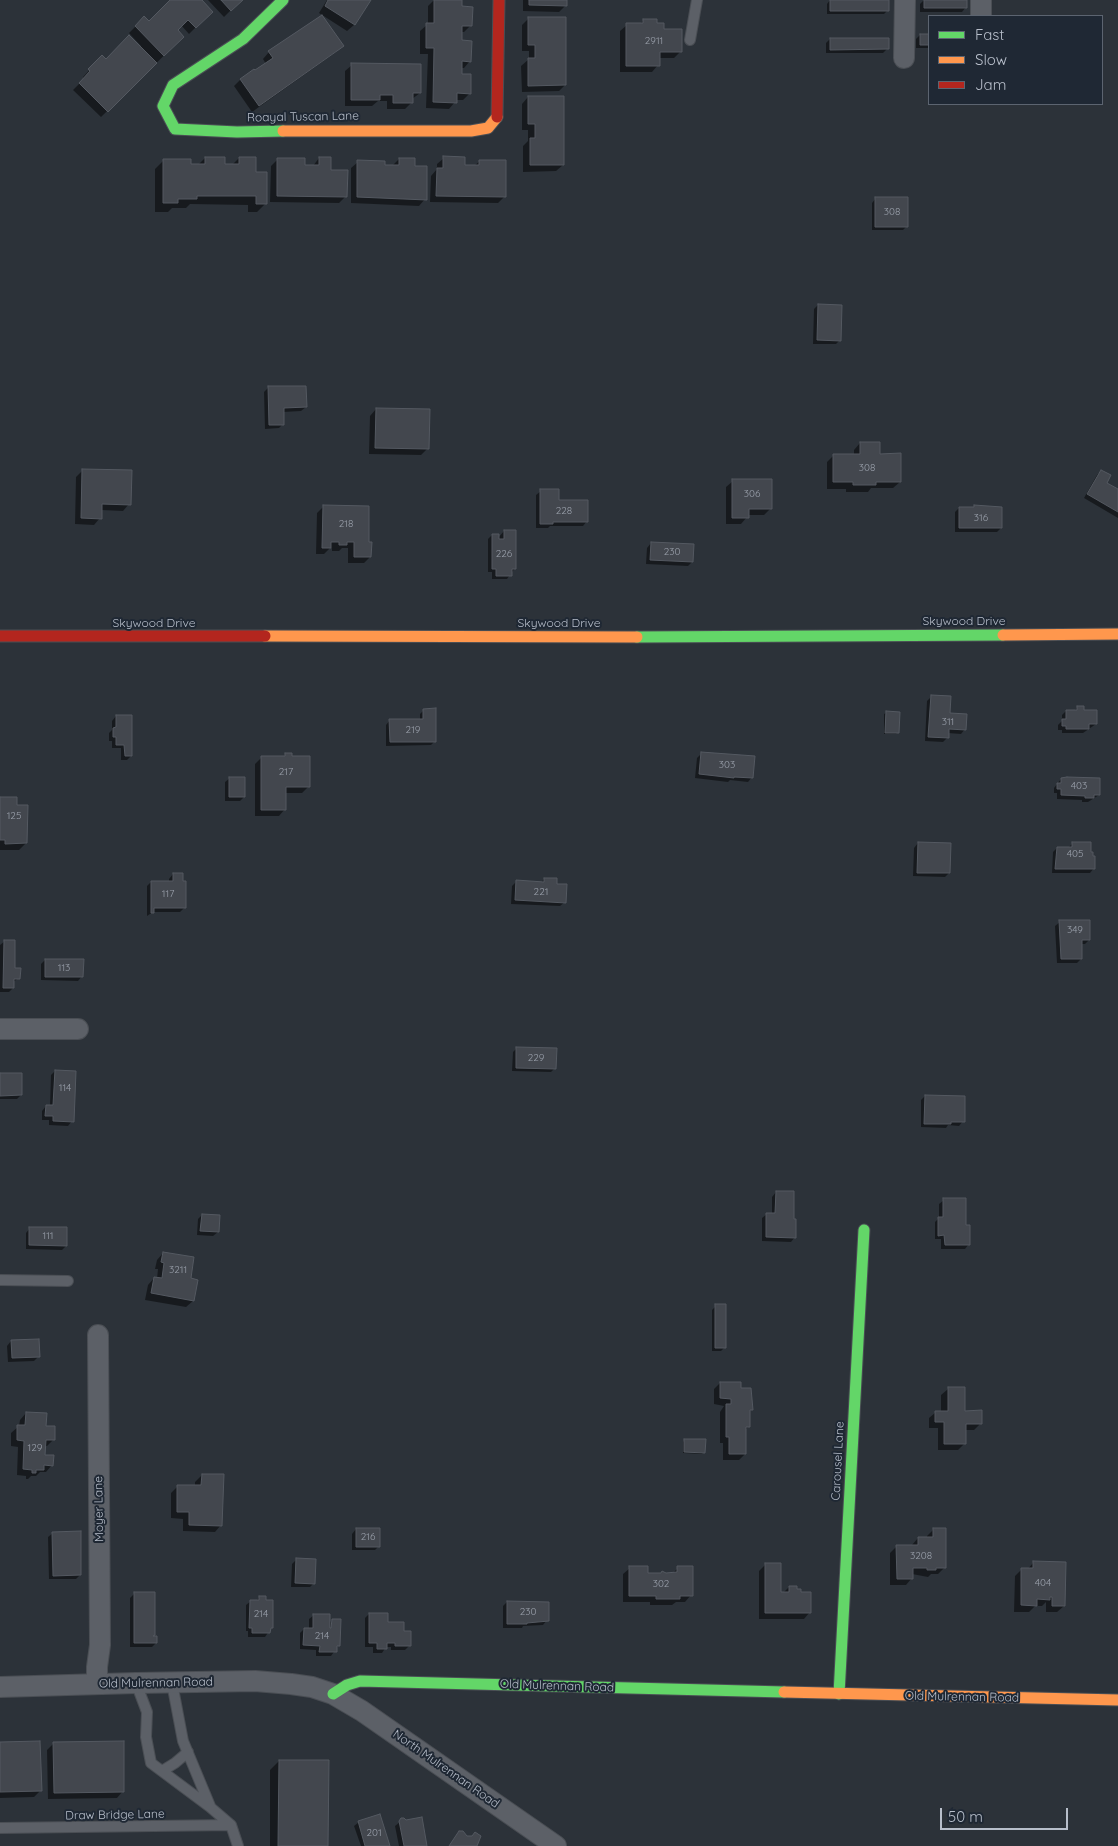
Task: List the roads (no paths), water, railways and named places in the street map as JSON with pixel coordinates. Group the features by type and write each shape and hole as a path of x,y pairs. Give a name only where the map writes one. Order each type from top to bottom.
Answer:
{"street":[{"name":"Roayal Tuscan Lane","path":"283,0 243,39 173,85 163,106 175,129 237,132 364,130 472,132 488,128 497,118 499,0"},
{"path":"904,58 905,0"},
{"path":"981,0 981,15"},
{"name":"Skywood Drive","path":"0,636 573,637 1118,634"},
{"path":"0,1029 78,1029"},
{"name":"Carousel Lane","path":"839,1694 864,1230"},
{"name":"Moyer Lane","path":"97,1684 100,1645 98,1335"},
{"name":"Old Mulrennan Road","path":"0,1687 136,1682 255,1681 312,1687 334,1694 347,1685 360,1681 1118,1700"},
{"name":"North Mulrennan Road","path":"334,1694 362,1711 556,1846"}],"lane":[{"path":"690,40 697,0"},
{"path":"0,1280 68,1281"},
{"path":"136,1682 147,1712 146,1737 151,1763 231,1825 238,1846"},
{"path":"172,1683 183,1741 210,1807"},
{"path":"162,1771 188,1752"},
{"name":"Draw Bridge Lane","path":"0,1828 231,1825"}]}
